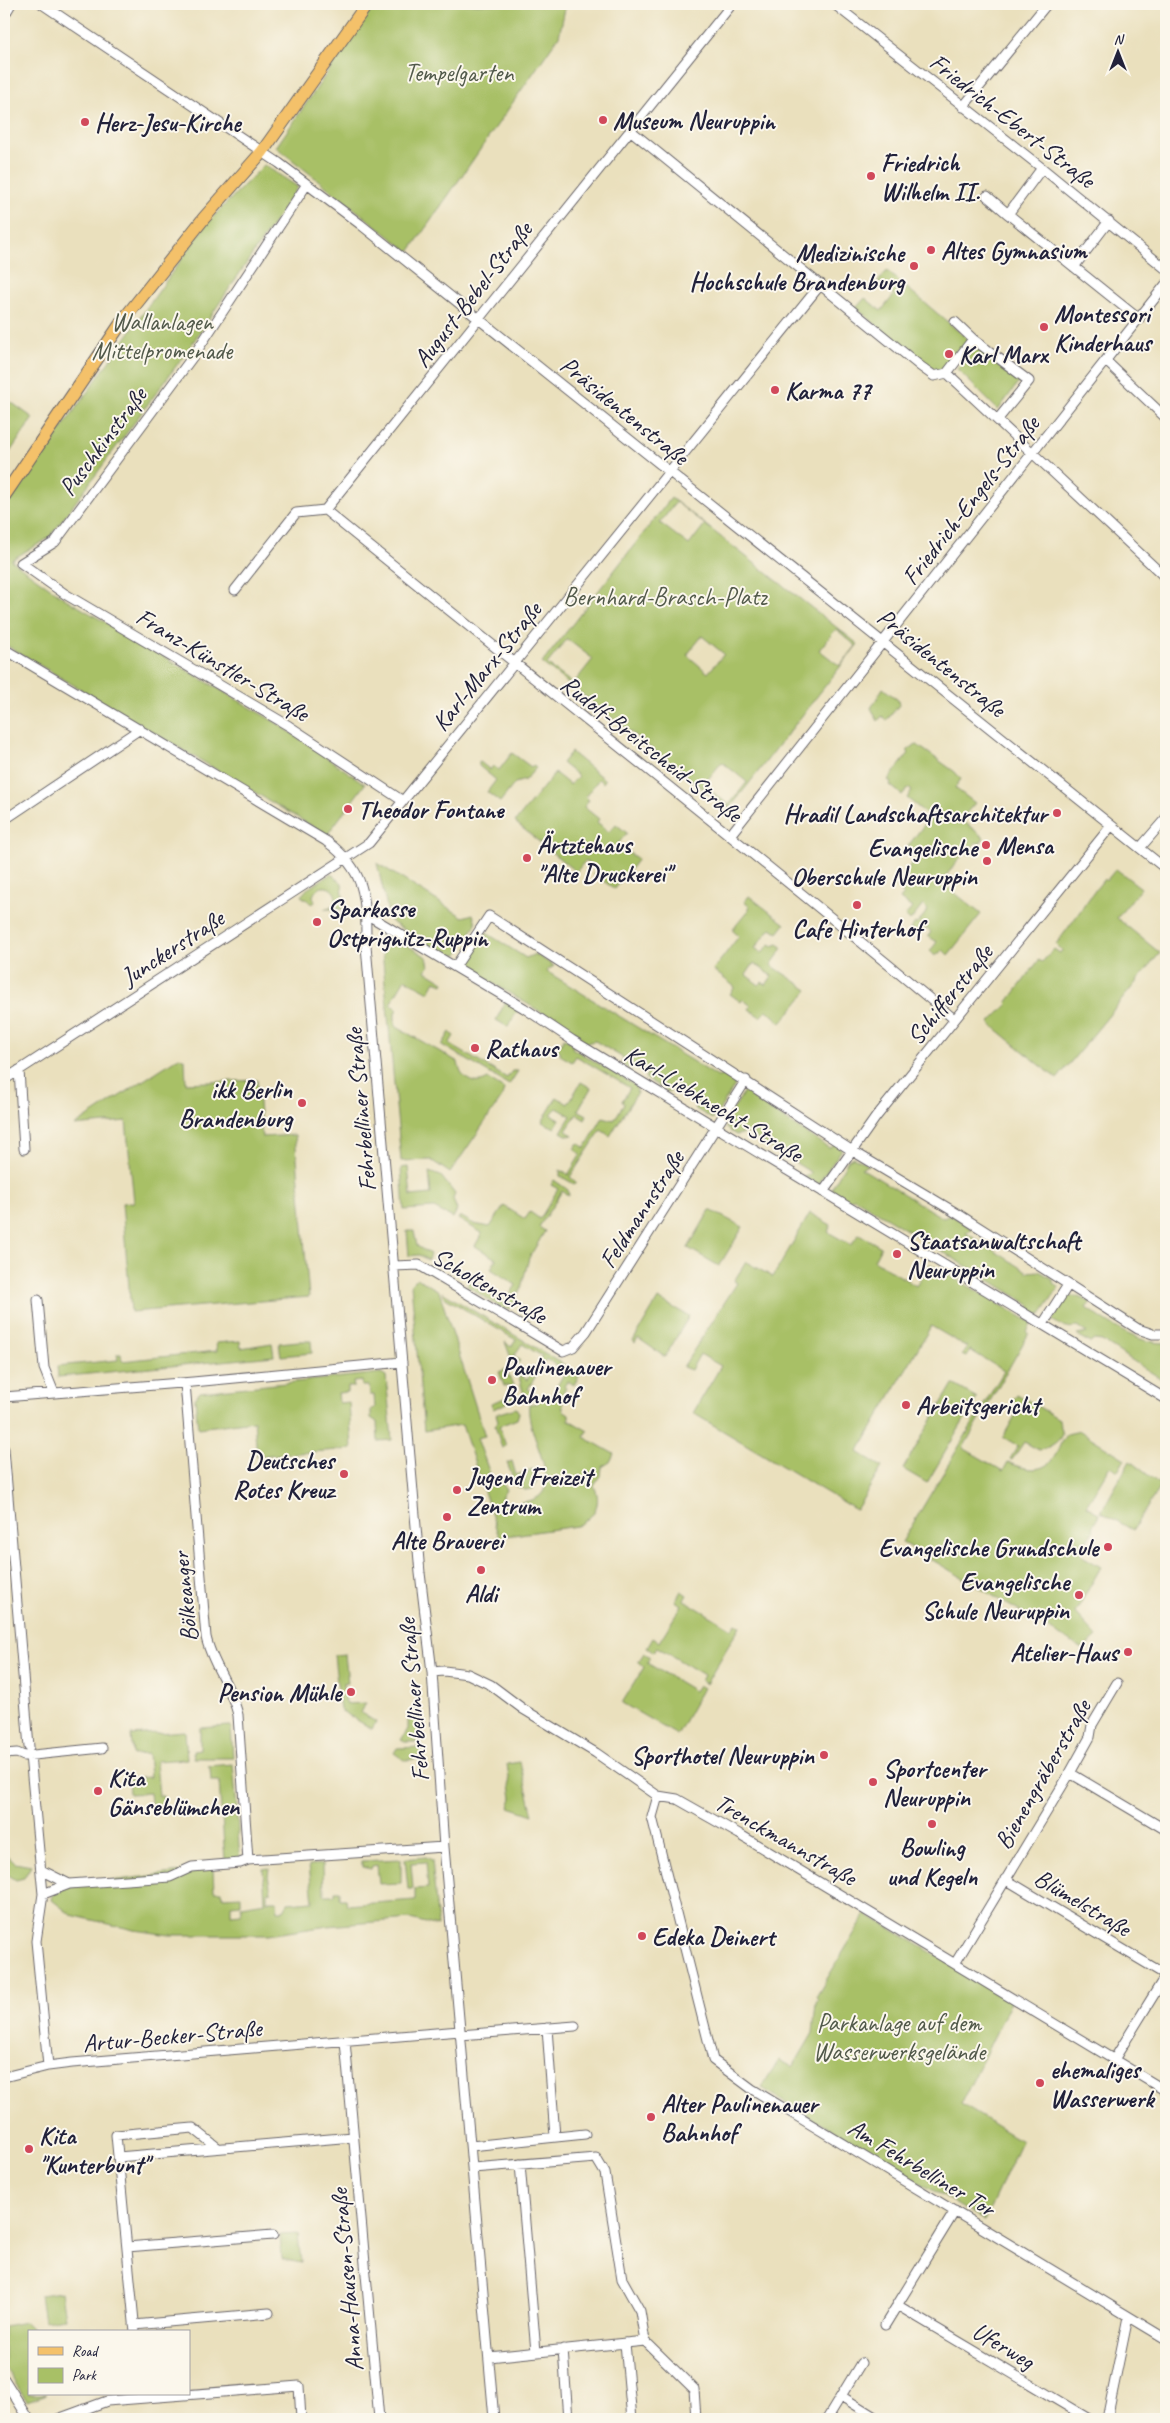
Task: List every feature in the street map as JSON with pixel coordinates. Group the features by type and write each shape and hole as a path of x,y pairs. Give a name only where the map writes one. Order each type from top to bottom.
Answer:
{"main road":[{"name":"Puschkinstraße","path":"4,496 124,319 204,218 262,152 367,4"}],"street":[{"path":"4,16 11,4"},
{"name":"Präsidentenstraße","path":"42,4 307,184 884,641 1166,869"},
{"name":"August-Bebel-Straße","path":"325,510 732,4"},
{"name":"Friedrich-Ebert-Straße","path":"834,4 1042,168 1166,269"},
{"path":"963,107 1047,4"},
{"path":"630,130 934,376 947,373 973,339"},
{"path":"1008,214 1042,168"},
{"name":"Puschkinstraße","path":"21,563 55,542 194,355 307,184"},
{"path":"987,196 1139,319"},
{"path":"1074,268 1109,222"},
{"name":"Karl-Marx-Straße","path":"347,858 369,843 821,284"},
{"name":"Friedrich-Engels-Straße","path":"731,834 1166,284"},
{"path":"954,322 973,339 1029,381 998,419"},
{"path":"1106,361 1166,418"},
{"path":"947,373 1166,578"},
{"path":"235,590 296,513 325,510"},
{"name":"Rudolf-Breitscheid-Straße","path":"325,510 514,664 731,834 954,1019"},
{"name":"Franz-Künstler-Straße","path":"21,563 65,594 289,726 403,800"},
{"path":"4,649 326,841 347,858"},
{"path":"4,820 140,729"},
{"path":"1140,848 1166,818"},
{"name":"Schifferstraße","path":"823,1192 850,1150 1111,826"},
{"name":"Fehrbelliner Straße","path":"347,858 359,878 366,914 366,946 420,1573 432,1672 444,1847 494,2419"},
{"name":"Junckerstraße","path":"4,1080 347,858"},
{"name":"Karl-Liebknecht-Straße","path":"366,914 524,1008 823,1192 1166,1399"},
{"name":"Karl-Liebknecht-Straße","path":"455,968 489,916 746,1080 850,1150 958,1214 1138,1329 1153,1334 1166,1334"},
{"path":"19,1070 24,1149"},
{"name":"Feldmannstraße","path":"563,1351 573,1347 586,1332 718,1127 746,1080"},
{"name":"Scholtenstraße","path":"394,1266 419,1265 563,1351"},
{"path":"1043,1324 1068,1285"},
{"path":"38,1300 44,1368 54,1393"},
{"path":"4,1396 185,1383 402,1362"},
{"name":"Bölkeanger","path":"185,1383 206,1637 212,1656 235,1700 238,1715 248,1860"},
{"path":"4,1450 28,1753 43,1894 36,1941 48,2066"},
{"name":"Trenckmannstraße","path":"432,1672 444,1671 468,1674 490,1684 523,1710 596,1753 658,1796 677,1798 956,1962 1166,2090"},
{"name":"Bienengräberstraße","path":"956,1962 1070,1772 1090,1737 1092,1725 1117,1684"},
{"path":"4,1754 102,1748"},
{"path":"1070,1772 1166,1830"},
{"name":"Am Fehrbelliner Tor","path":"658,1796 652,1817 713,2060 752,2089 1166,2339"},
{"path":"43,1894 68,1884 170,1877 192,1867 240,1863 248,1860 444,1847"},
{"path":"40,1870 68,1884"},
{"name":"Blümelstraße","path":"1005,1879 1166,1975"},
{"path":"1115,2058 1166,1975"},
{"path":"460,2033 575,2026"},
{"path":"546,2028 555,2138"},
{"name":"Artur-Becker-Straße","path":"4,2077 48,2066 460,2033"},
{"path":"118,2157 353,2137 345,2041"},
{"path":"218,2148 193,2128 116,2135 134,2328 269,2313"},
{"path":"471,2146 585,2134"},
{"name":"Anna-Hausen-Straße","path":"353,2137 378,2419"},
{"path":"473,2168 596,2158 605,2173 622,2279 640,2311 645,2341 694,2389 696,2419"},
{"path":"520,2164 536,2352"},
{"path":"885,2325 955,2211"},
{"path":"127,2247 273,2235"},
{"name":"Uferweg","path":"897,2305 1089,2419"},
{"path":"1107,2419 1128,2317"},
{"path":"489,2357 645,2341"},
{"path":"625,2343 632,2419"},
{"path":"563,2350 568,2419"},
{"path":"827,2419 861,2363"},
{"path":"4,2379 28,2419"},
{"path":"190,2393 299,2386 302,2419"},
{"path":"58,2419 107,2400 141,2396"},
{"path":"840,2396 878,2419"},
{"path":"84,2409 86,2419"}],"green space":[{"name":"Tempelgarten","path":"375,4 566,4 559,36 409,252 276,147"},
{"name":"Wallanlagen Mittelpromenade","path":"264,165 298,187 185,354 49,538 11,560 64,598 280,725 365,784 327,835 4,644 4,510 207,223"},
{"path":"887,271 969,340 948,370 935,370 926,363 924,365 856,308 865,298 881,311 894,295 878,282"},
{"path":"976,348 1019,382 998,410 957,369"},
{"path":"4,397 33,418 4,461"},
{"name":"Bernhard-Brasch-Platz","path":"671,498 680,505 676,502 660,523 689,545 705,524 858,644 729,809 542,663","holes":["836,629 856,646 840,666 819,650","702,636 724,654 708,673 687,655","567,639 593,659 573,684 547,664","722,762 747,782 729,805 703,785"]},
{"path":"883,688 898,700 899,705 887,720 882,716 878,721 871,708"},
{"path":"916,744 955,772 961,779 955,788 975,803 961,819 984,838 979,844 977,842 972,847 975,850 971,855 965,852 941,882 981,914 948,955 943,950 935,956 930,951 937,942 928,936 931,932 927,928 923,932 920,930 916,934 910,929 915,923 917,924 928,910 923,905 910,921 905,916 912,908 900,899 904,894 894,886 919,854 908,846 930,817 907,798 912,791 908,788 902,795 890,785 891,782 888,780 909,753 907,751"},
{"path":"571,752 605,780 603,783 599,779 585,797 589,800 584,807 599,819 597,822 609,832 616,824 627,833 617,845 638,859 615,889 593,874 597,870 585,861 576,872 515,822 555,773 570,785 578,776 562,763"},
{"path":"512,753 531,767 533,765 536,768 525,780 515,783 500,802 487,792 496,780 479,766 479,761 490,770 493,766 499,770"},
{"path":"377,863 463,917 473,914 476,924 458,954 446,956 390,921"},
{"path":"1116,869 1141,888 1117,918 1160,953 1057,1079 989,1023 1008,1004 1039,960 1042,962 1054,949 1060,953 1062,950 1056,944 1104,879 1106,881"},
{"path":"331,874 342,883 344,909 324,909 332,907 336,899 335,894 330,888 322,887 315,892 313,896 315,902 313,904 301,896 307,889"},
{"path":"749,896 785,924 778,933 771,928 755,948 762,953 770,944 773,946 778,944 783,948 771,965 808,990 781,1023 767,1010 760,1017 749,1009 751,1006 743,999 741,1002 730,994 735,987 713,970 739,936 732,930 749,910 749,906 744,902","holes":["754,963 772,976 766,985 762,982 759,985 746,975"]},
{"path":"485,932 526,958 535,954 554,966 546,971 718,1077 727,1074 736,1081 715,1117 712,1119 694,1108 701,1104 675,1088 668,1092 645,1078 647,1073 634,1065 630,1070 620,1063 625,1059 595,1041 585,1043 574,1037 571,1030 469,969 468,959"},
{"path":"384,935 389,935 427,957 429,966 426,971 444,982 443,984 435,981 429,992 405,979 390,1004 397,1009 395,1013 395,1026 458,1062 461,1072 468,1080 477,1082 488,1079 504,1089 502,1097 450,1173 431,1160 401,1161 381,939"},
{"path":"506,1001 519,1008 508,1027 496,1020"},
{"path":"450,1032 454,1036 449,1044 507,1078 512,1071 518,1071 509,1085 442,1045"},
{"path":"564,1038 574,1044 572,1048 636,1086 637,1093 610,1136 601,1130 570,1177 577,1183 574,1184 560,1176 560,1170 568,1175 581,1154 574,1149 578,1143 585,1148 603,1117 614,1120 624,1104 622,1101 630,1088 576,1056 572,1062 560,1055 561,1052 557,1050"},
{"path":"179,1057 185,1060 186,1083 257,1080 262,1137 295,1135 309,1297 131,1312 122,1203 134,1202 126,1121 74,1126"},
{"path":"581,1082 591,1088 578,1110 587,1115 585,1119 577,1114 566,1131 573,1135 568,1136 561,1132 571,1116 557,1108 552,1113 552,1116 559,1120 555,1128 542,1122 557,1097 568,1104"},
{"path":"747,1087 761,1095 753,1099 829,1148 837,1144 841,1146 841,1151 818,1184 804,1177 812,1173 747,1133 736,1135 727,1129 726,1121"},
{"path":"853,1157 869,1165 861,1168 943,1218 951,1215 972,1229 966,1233 1028,1272 1039,1271 1053,1279 1053,1283 1059,1287 1041,1314 1035,1315 1026,1310 1032,1306 854,1198 846,1201 835,1195 832,1191 833,1186 848,1160"},
{"path":"408,1167 411,1196 431,1194 429,1172 441,1176 455,1194 453,1199 457,1210 453,1218 434,1208 404,1210 401,1168"},
{"path":"554,1180 568,1190 569,1196 562,1191 539,1227 545,1231 529,1258 521,1288 510,1309 503,1309 467,1286 470,1278 506,1300 516,1285 491,1269 496,1259 475,1246 482,1233 458,1219 460,1216 474,1224 490,1227 504,1206 525,1219 530,1212 540,1219 558,1189 551,1185"},
{"path":"710,1210 743,1227 719,1266 688,1248"},
{"path":"810,1213 831,1225 828,1232 851,1245 859,1234 881,1247 874,1260 916,1286 930,1264 1032,1323 1027,1332 1029,1333 963,1448 1003,1471 1008,1462 1027,1469 1034,1469 1040,1468 1051,1461 1067,1434 1080,1431 1125,1459 1118,1471 1110,1466 1086,1506 1100,1514 1092,1527 1094,1529 1079,1554 1101,1567 1075,1613 1097,1637 1083,1649 902,1542 1004,1371 970,1350 966,1357 962,1355 967,1347 931,1326 858,1452 882,1467 856,1510 693,1413 721,1366 700,1354 691,1370 683,1367 737,1283 734,1281 746,1262 773,1277"},
{"path":"407,1231 414,1231 417,1246 430,1254 428,1260 419,1255 409,1256"},
{"path":"417,1278 439,1291 485,1436 477,1438 494,1485 502,1482 506,1490 501,1498 517,1509 521,1502 537,1498 544,1490 546,1478 529,1418 529,1404 538,1403 541,1398 548,1402 566,1370 546,1359 528,1389 533,1392 529,1398 524,1395 519,1377 520,1375 527,1380 542,1356 522,1344 514,1356 520,1361 514,1366 505,1342 511,1347 516,1340 444,1297 442,1292 580,1374 574,1385 568,1381 564,1386 566,1388 562,1395 563,1410 569,1414 569,1420 588,1431 584,1437 614,1454 610,1462 602,1467 601,1476 594,1486 598,1498 597,1504 592,1514 583,1523 577,1526 499,1537 462,1425 424,1431 411,1284"},
{"path":"1075,1296 1091,1302 1086,1308 1114,1327 1144,1340 1166,1343 1166,1385 1163,1380 1102,1341 1094,1340 1090,1343 1077,1335 1087,1333 1078,1327 1065,1328 1052,1320 1067,1297"},
{"path":"658,1299 689,1316 665,1357 638,1338 635,1343 633,1341"},
{"path":"240,1341 241,1348 272,1343 274,1356 58,1377 57,1366 118,1360 117,1354 121,1354 122,1361 217,1351 216,1343"},
{"path":"311,1341 312,1353 281,1356 279,1343"},
{"path":"506,1369 513,1384 514,1394 508,1402 493,1409 491,1403 508,1397 511,1392 509,1386 504,1386 499,1372"},
{"path":"381,1373 386,1376 392,1440 378,1441 377,1422 371,1418 371,1409 375,1408 374,1395 370,1395 369,1386 362,1386 362,1381 353,1382 354,1387 348,1387 348,1392 338,1393 339,1403 349,1402 352,1449 257,1456 254,1421 198,1428 195,1399 200,1392"},
{"path":"953,1384 977,1398 927,1483 903,1469"},
{"path":"1017,1394 1059,1419 1062,1434 1054,1444 1039,1450 1024,1442 1012,1460 1010,1459 1018,1446 1003,1437 1020,1407 1012,1402"},
{"path":"516,1408 519,1413 517,1419 499,1426 506,1446 502,1448 495,1426 498,1421 496,1414"},
{"path":"512,1461 516,1475 533,1469 537,1482 532,1489 525,1490 516,1486 507,1463"},
{"path":"1130,1461 1161,1485 1133,1530 1101,1512"},
{"path":"681,1591 687,1595 684,1600 732,1629 735,1624 740,1626 706,1684 701,1681 704,1675 657,1647 653,1652 647,1648 653,1638 659,1642 682,1605 675,1601"},
{"path":"644,1653 650,1657 647,1663 694,1691 698,1685 703,1688 677,1735 622,1703 644,1667 638,1662"},
{"path":"345,1654 348,1683 343,1684 345,1704 366,1703 361,1713 376,1722 372,1729 340,1710 334,1655"},
{"path":"413,1706 419,1706 422,1742 405,1742 401,1740 408,1729 408,1720 413,1719"},
{"path":"231,1726 233,1758 194,1758 193,1751 200,1750 200,1728"},
{"path":"185,1731 187,1759 156,1761 159,1796 163,1796 164,1810 152,1811 150,1793 129,1794 128,1779 150,1777 148,1754 133,1755 131,1735"},
{"path":"423,1747 423,1759 404,1760 394,1753 397,1748"},
{"path":"520,1762 533,1815 509,1807 512,1798 507,1764"},
{"path":"233,1764 237,1810 221,1811 219,1781 211,1781 210,1768 208,1766"},
{"path":"237,1815 240,1860 225,1861 222,1816"},
{"path":"4,1853 15,1863 31,1866 24,1878 16,1880 4,1872"},
{"path":"426,1857 432,1860 438,1926 410,1919 328,1926 268,1935 170,1935 134,1930 71,1915 52,1900 53,1894 70,1886 213,1868 214,1891 222,1891 223,1897 241,1896 241,1904 231,1905 231,1915 241,1914 241,1906 265,1902 263,1869 269,1868 268,1876 271,1892 267,1893 267,1901 277,1901 278,1910 284,1910 288,1903 313,1901 309,1865 323,1864 324,1895 335,1895 335,1891 340,1891 340,1899 346,1899 347,1905 415,1900 415,1889 428,1888 426,1862 411,1863 413,1889 408,1889 405,1859"},
{"path":"401,1859 401,1883 379,1884 377,1865 372,1866 371,1869 362,1867 362,1861"},
{"name":"Parkanlage auf dem Wasserwerksgelände","path":"866,1914 1012,2000 961,2104 1021,2141 984,2221 762,2088 779,2060 793,2067 813,2033 818,1999 816,1997"},
{"path":"298,2234 301,2263 282,2259 280,2235"},
{"path":"61,2292 65,2318 44,2321 40,2295"},
{"path":"25,2322 33,2330 28,2330 28,2396 41,2396 27,2401 4,2366 4,2326"}],"place":[{"name":"Museum Neuruppin","path":"603,120"},
{"name":"Herz-Jesu-Kirche","path":"85,122"},
{"name":"Friedrich Wilhelm II.","path":"871,176"},
{"name":"Altes Gymnasium","path":"931,250"},
{"name":"Medizinische Hochschule Brandenburg","path":"914,266"},
{"name":"Montessori Kinderhaus","path":"1044,327"},
{"name":"Karl Marx","path":"949,354"},
{"name":"Karma 77","path":"775,390"},
{"name":"Theodor Fontane","path":"348,809"},
{"name":"Hradil Landschaftsarchitektur","path":"1057,813"},
{"name":"Mensa","path":"986,845"},
{"name":"Ärtztehaus \"Alte Druckerei\"","path":"527,858"},
{"name":"Evangelische Oberschule Neuruppin","path":"987,861"},
{"name":"Cafe Hinterhof","path":"857,905"},
{"name":"Sparkasse Ostprignitz-Ruppin","path":"317,922"},
{"name":"Rathaus","path":"475,1048"},
{"name":"ikk Berlin Brandenburg","path":"302,1103"},
{"name":"Staatsanwaltschaft Neuruppin","path":"897,1254"},
{"name":"Paulinenauer Bahnhof","path":"492,1380"},
{"name":"Arbeitsgericht","path":"906,1405"},
{"name":"Deutsches Rotes Kreuz","path":"344,1474"},
{"name":"Jugend Freizeit Zentrum","path":"457,1490"},
{"name":"Alte Brauerei","path":"447,1517"},
{"name":"Evangelische Grundschule","path":"1108,1547"},
{"name":"Aldi","path":"481,1570"},
{"name":"Evangelische Schule Neuruppin","path":"1079,1595"},
{"name":"Atelier-Haus","path":"1128,1652"},
{"name":"Pension Mühle","path":"351,1692"},
{"name":"Sporthotel Neuruppin","path":"824,1755"},
{"name":"Sportcenter Neuruppin","path":"873,1782"},
{"name":"Kita Gänseblümchen","path":"98,1791"},
{"name":"Bowling und Kegeln","path":"932,1824"},
{"name":"Edeka Deinert","path":"642,1936"},
{"name":"ehemaliges Wasserwerk","path":"1040,2083"},
{"name":"Alter Paulinenauer Bahnhof","path":"651,2117"},
{"name":"Kita \"Kunterbunt\"","path":"29,2149"}]}
